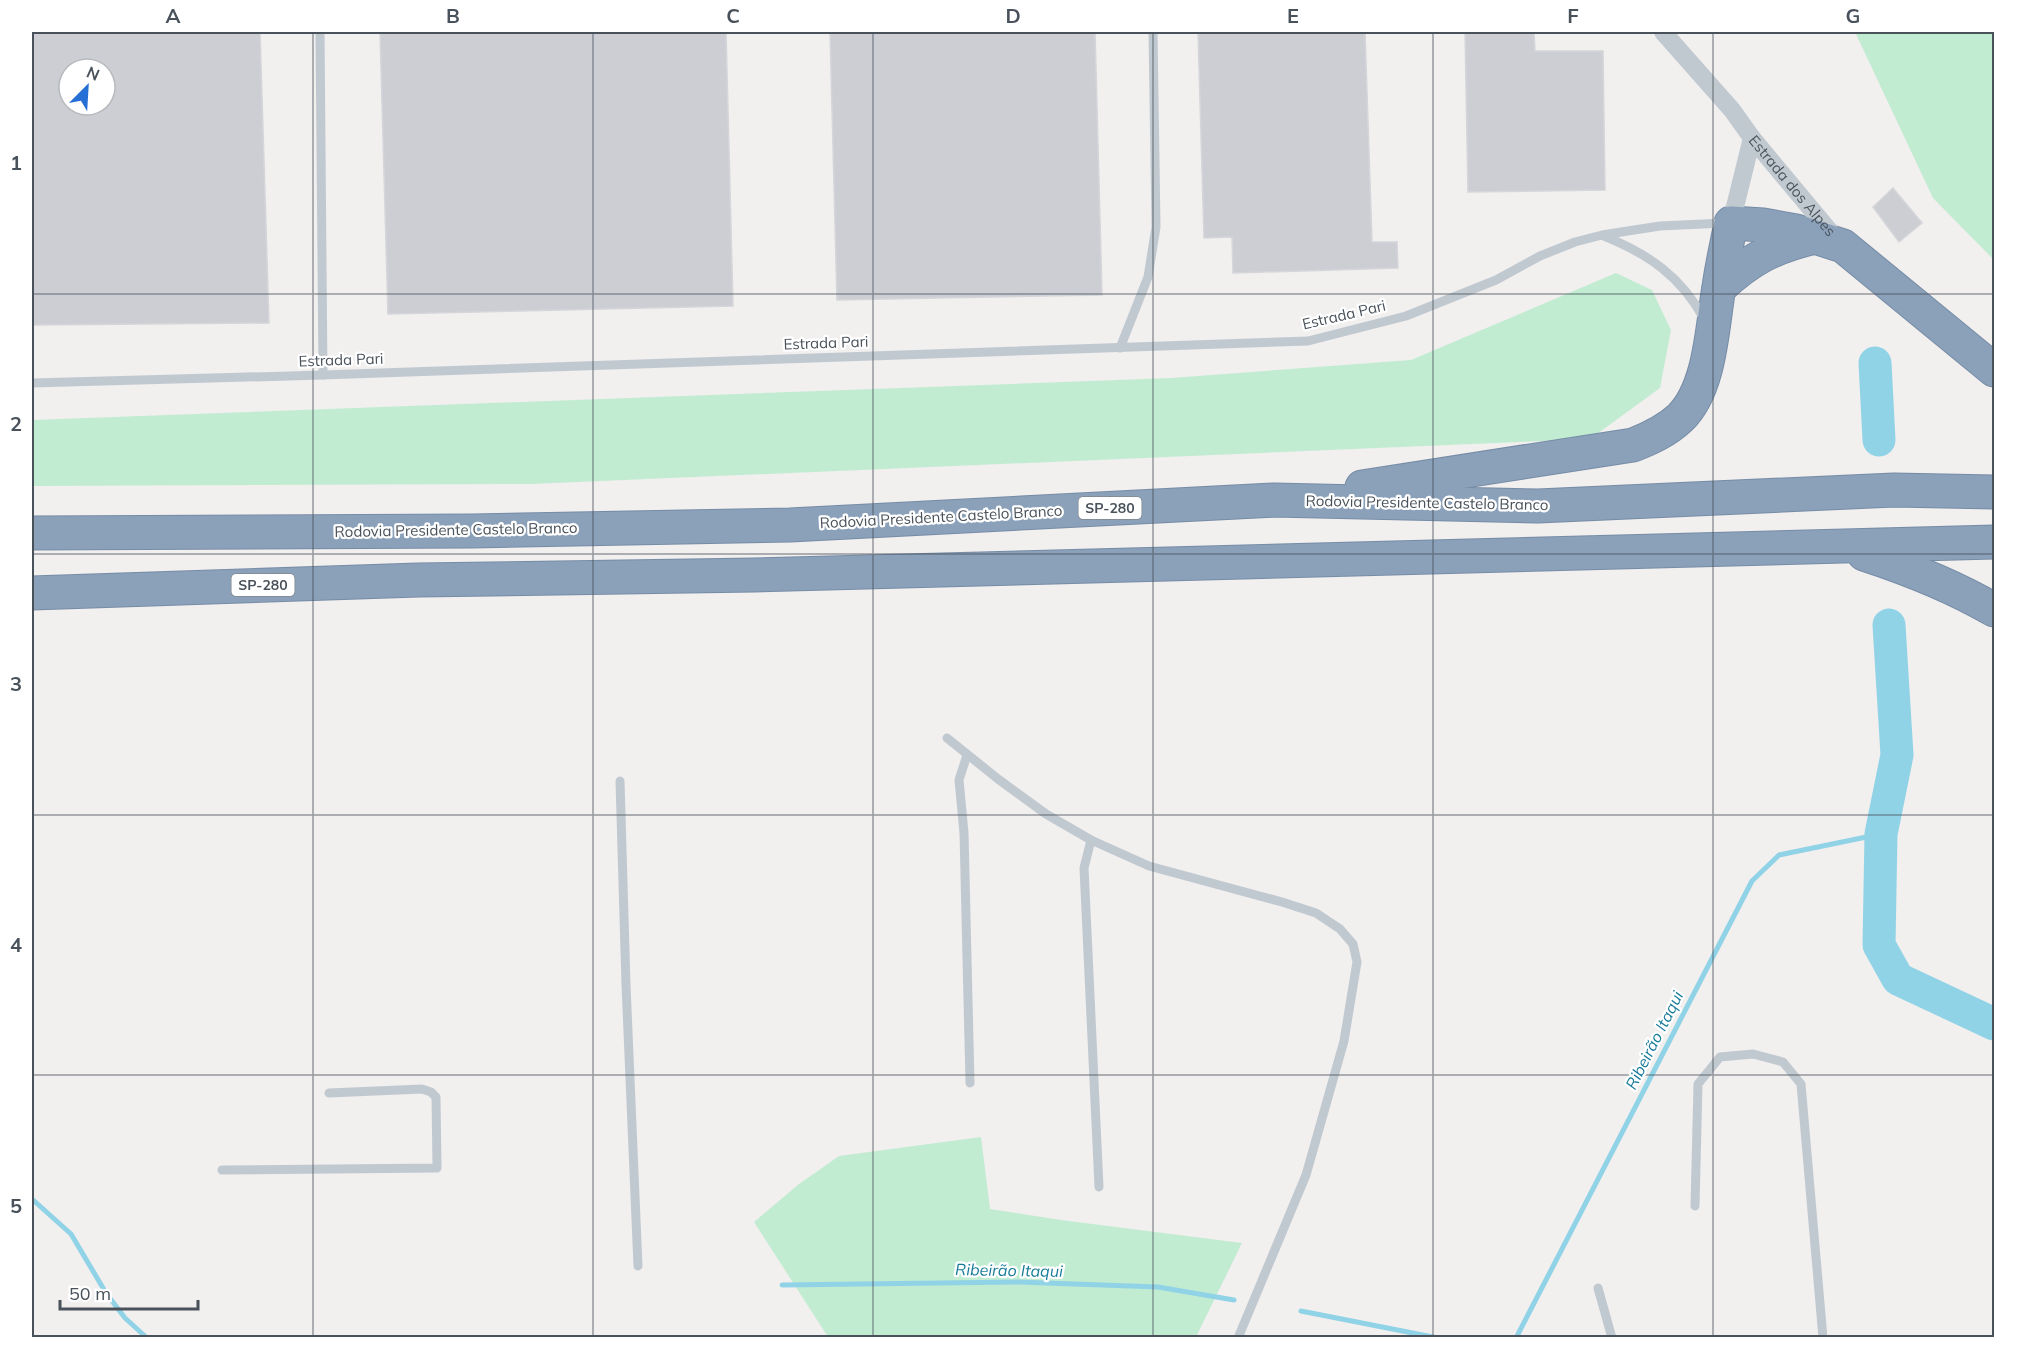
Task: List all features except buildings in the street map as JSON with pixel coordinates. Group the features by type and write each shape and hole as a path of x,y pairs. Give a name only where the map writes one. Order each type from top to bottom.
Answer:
{"highway":[{"path":"1274,500 1633,445 1658,435 1682,417 1697,393 1707,366 1731,223 1763,225 1797,231 1830,241 1995,370"},
{"path":"1719,288 1737,271 1759,256 1786,244 1830,241"},
{"name":"Rodovia Presidente Castelo Branco","path":"32,533 472,531 790,525 1274,500 1538,506 1894,490 1995,492"},
{"name":"SP-280","path":"32,593 407,580 754,575 1995,542"},
{"path":"1836,546 1905,567 1941,582 1995,610"}],"street":[{"path":"1663,32 1732,110 1752,138"},
{"name":"Estrada dos Alpes","path":"1731,223 1752,138"},
{"name":"Estrada dos Alpes","path":"1752,138 1830,241"}],"lane":[{"path":"320,32 323,375"},
{"path":"1120,348 1148,277 1156,226 1153,32"},
{"name":"Estrada Pari","path":"32,383 1308,341 1406,316 1496,280 1540,256 1575,242 1602,235 1660,226 1731,223"},
{"path":"1602,235 1631,247 1658,264 1680,284 1698,306 1713,334"},
{"path":"947,738 1046,814 1091,840 1149,867 1316,913 1340,929 1353,944 1357,962 1344,1041 1309,1164 1238,1338"},
{"path":"967,754 958,780 964,833 970,1083"},
{"path":"620,781 638,1266"},
{"path":"1091,840 1084,868 1099,1187"},
{"path":"1695,1206 1698,1084 1720,1057 1753,1054 1783,1062 1801,1084 1823,1338"},
{"path":"222,1170 437,1168 436,1097 431,1092 422,1089 329,1093"},
{"path":"1599,1288 1612,1338"}],"green space":[{"path":"1855,32 1994,32 1994,260 1933,198"},
{"path":"1616,273 1652,290 1671,330 1660,388 1590,439 531,484 32,486 32,420 1171,378 1411,360"},
{"path":"981,1137 990,1209 1242,1243 1196,1337 828,1337 754,1222 799,1184 839,1156"}],"waterway":[{"path":"1875,363 1879,440"},
{"path":"1889,625 1897,755 1881,834 1879,945 1898,979 1994,1024"},
{"name":"Ribeirão Itaqui","path":"1516,1338 1752,881 1779,855 1881,834"},
{"name":"Ribeirão Itaqui","path":"32,1199 71,1234 106,1293 125,1318 147,1338"},
{"name":"Ribeirão Itaqui","path":"782,1285 1018,1282 1158,1287 1234,1300"},
{"name":"Ribeirão Itaqui","path":"1301,1311 1438,1338"}]}
